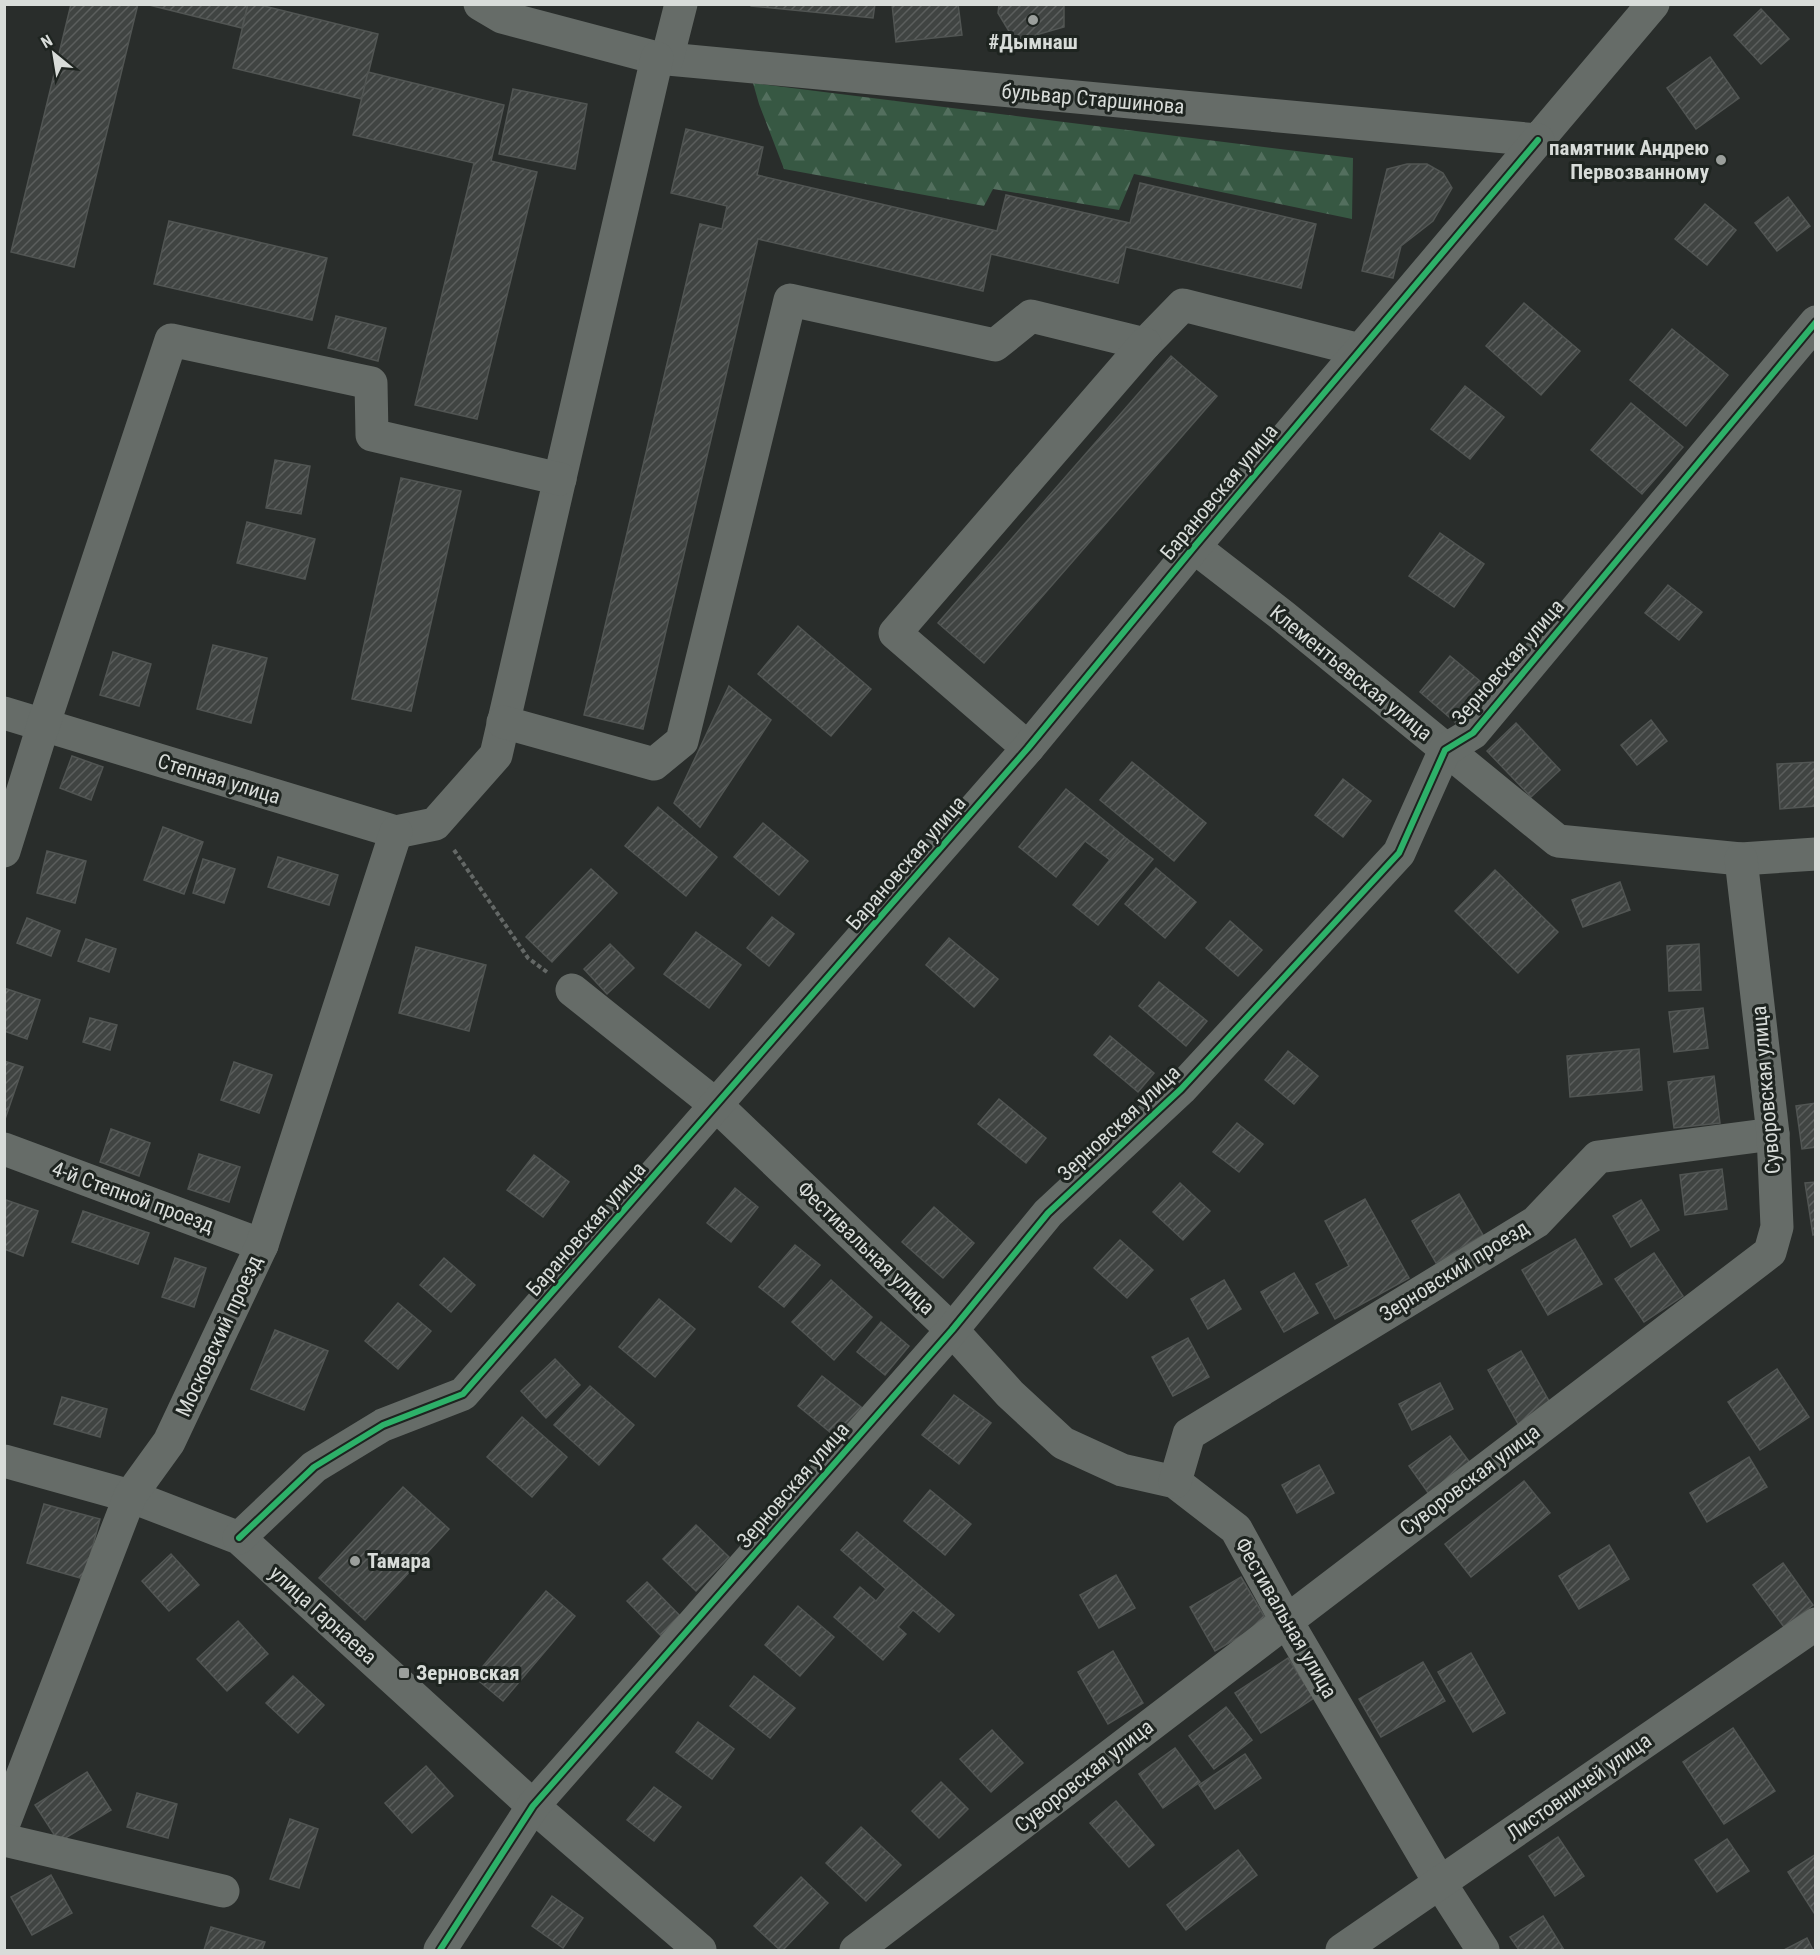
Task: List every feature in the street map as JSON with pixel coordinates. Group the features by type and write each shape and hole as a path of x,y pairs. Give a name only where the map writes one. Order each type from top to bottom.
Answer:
{"street":[{"name":"бульвар Старшинова","path":"480,4 502,17 662,58 1538,140"},
{"path":"435,824 496,755 662,58 681,4"},
{"path":"1538,140 1653,4"},
{"name":"Барановская улица","path":"239,1538 314,1467 383,1425 463,1394 1028,748 1194,547 1538,140"},
{"path":"503,722 654,764 682,741 790,300 995,345 1031,316 1145,344"},
{"path":"1028,748 896,633 1145,344 1183,304 1360,350"},
{"name":"Зерновская улица","path":"440,1950 533,1806 952,1330 1048,1213 1181,1089 1400,853 1445,750 1473,733 1815,322"},
{"path":"4,851 171,340 371,383 372,435 560,479"},
{"name":"Клементьевская улица","path":"1194,547 1283,616 1558,841 1741,859 1815,854"},
{"name":"Степная улица","path":"4,713 396,832 435,824"},
{"name":"Московский проезд","path":"4,1823 130,1496 169,1442 262,1245 396,832"},
{"name":"Суворовская улица","path":"856,1950 1770,1252 1777,1227 1773,1134 1741,859"},
{"name":"Фестивальная улица","path":"572,990 716,1105 952,1330 1010,1395 1063,1443 1122,1470 1174,1482 1236,1529 1286,1620 1440,1883 1483,1950"},
{"name":"Зерновский проезд","path":"1174,1482 1190,1434 1536,1222 1598,1157 1773,1134"},
{"name":"4-й Степной проезд","path":"4,1149 262,1245"},
{"name":"улица Гарнаева","path":"4,1461 130,1496 239,1538 533,1806 700,1950"},
{"name":"Листовничей улица","path":"1342,1950 1815,1624"},
{"path":"4,1840 223,1891"}],"path":[{"path":"435,824 528,958 572,990"}],"green space":[{"path":"753,83 1353,158 1352,219 1134,174 1119,210 993,189 984,206 784,169"}],"building":[{"path":"71,4 138,4 74,267 11,252"},
{"path":"145,4 248,4 242,28"},
{"path":"248,4 378,34 362,99 233,68"},
{"path":"751,4 875,4 873,18 751,6"},
{"path":"892,4 958,4 962,35 896,42"},
{"name":"#Дымнаш","path":"999,4 1064,4 1064,27 1015,41 998,13"},
{"path":"1761,9 1789,39 1761,64 1734,35"},
{"path":"1710,57 1739,98 1696,129 1667,88"},
{"path":"368,72 504,105 491,161 537,172 477,419 415,405 474,163 353,135"},
{"path":"513,89 587,104 575,169 499,154"},
{"path":"686,129 763,147 757,175 997,231 1006,195 1130,223 1140,183 1316,224 1301,288 1126,247 1118,283 991,254 983,291 758,239 643,729 584,715 700,224 722,229 727,206 671,193"},
{"path":"1407,164 1427,164 1443,173 1452,188 1433,221 1401,246 1393,278 1362,271 1387,169"},
{"path":"1788,197 1810,226 1777,251 1755,223"},
{"path":"1705,204 1736,230 1707,265 1675,239"},
{"path":"169,221 327,258 312,320 154,284"},
{"path":"1524,303 1580,351 1541,395 1486,346"},
{"path":"336,316 386,328 378,361 328,348"},
{"path":"1672,329 1728,375 1686,426 1630,380"},
{"path":"1171,356 1217,396 984,663 938,623"},
{"path":"1465,386 1504,417 1470,459 1431,429"},
{"path":"1631,403 1683,447 1642,494 1591,450"},
{"path":"275,460 310,466 301,514 266,508"},
{"path":"401,478 461,491 411,711 352,699"},
{"path":"247,522 315,539 305,579 237,563"},
{"path":"1440,533 1484,564 1454,607 1409,576"},
{"path":"1668,585 1702,612 1679,640 1645,613"},
{"path":"798,626 871,689 831,736 758,674"},
{"path":"213,645 267,658 251,723 197,709"},
{"path":"113,652 151,664 139,706 100,695"},
{"path":"1450,656 1487,687 1456,723 1420,692"},
{"path":"729,686 771,720 700,827 674,803"},
{"path":"1651,720 1667,741 1637,765 1621,745"},
{"path":"1516,723 1560,770 1531,797 1487,751"},
{"path":"72,756 103,767 91,800 60,788"},
{"path":"1132,762 1206,823 1174,861 1100,800"},
{"path":"1816,762 1816,806 1780,809 1777,764"},
{"path":"1343,779 1371,801 1343,837 1315,815"},
{"path":"1066,789 1127,839 1110,860 1085,841 1056,877 1019,847"},
{"path":"658,807 717,857 686,896 625,846"},
{"path":"763,823 808,861 779,895 734,857"},
{"path":"163,827 203,842 184,894 144,880"},
{"path":"1127,839 1153,859 1098,925 1073,905"},
{"path":"47,851 86,861 75,903 37,893"},
{"path":"278,857 338,875 329,905 268,887"},
{"path":"203,859 235,869 224,903 193,893"},
{"path":"1156,868 1196,902 1165,938 1125,904"},
{"path":"591,869 617,893 552,962 526,937"},
{"path":"1495,870 1558,932 1518,973 1455,911"},
{"path":"1620,882 1630,910 1583,927 1572,900"},
{"path":"772,917 794,934 769,966 747,948"},
{"path":"27,918 60,931 51,956 17,943"},
{"path":"1230,921 1262,950 1238,976 1206,948"},
{"path":"696,932 741,965 709,1008 664,974"},
{"path":"949,938 998,979 974,1007 926,965"},
{"path":"86,939 116,949 109,972 78,961"},
{"path":"610,944 634,968 607,994 584,969"},
{"path":"1699,944 1701,990 1669,991 1667,946"},
{"path":"416,947 486,965 469,1031 399,1013"},
{"path":"1159,982 1207,1021 1186,1046 1139,1006"},
{"path":"4,988 40,1000 27,1039 4,1031"},
{"path":"1703,1008 1708,1048 1674,1052 1669,1012"},
{"path":"90,1018 117,1025 110,1050 83,1042"},
{"path":"1110,1036 1154,1073 1138,1092 1094,1055"},
{"path":"1639,1049 1642,1090 1570,1097 1567,1056"},
{"path":"1288,1051 1318,1076 1294,1104 1265,1080"},
{"path":"4,1061 23,1067 4,1122"},
{"path":"234,1062 272,1075 259,1113 221,1100"},
{"path":"1714,1076 1720,1123 1674,1128 1668,1082"},
{"path":"999,1099 1046,1138 1026,1163 978,1124"},
{"path":"1816,1103 1816,1147 1802,1149 1796,1106"},
{"path":"1237,1123 1263,1144 1239,1172 1213,1152"},
{"path":"111,1129 150,1143 139,1176 100,1162"},
{"path":"199,1154 240,1167 229,1202 188,1189"},
{"path":"534,1155 569,1182 543,1217 507,1190"},
{"path":"1722,1169 1727,1209 1685,1215 1680,1175"},
{"path":"1816,1182 1816,1234 1813,1235 1805,1183"},
{"path":"1180,1183 1210,1211 1183,1240 1153,1212"},
{"path":"735,1188 758,1207 731,1242 707,1223"},
{"path":"1459,1194 1483,1235 1436,1263 1412,1221"},
{"path":"1365,1199 1409,1278 1335,1319 1316,1284 1349,1266 1325,1221"},
{"path":"6,1200 38,1211 23,1256 4,1249"},
{"path":"1641,1200 1659,1230 1631,1247 1613,1216"},
{"path":"934,1207 974,1243 943,1278 902,1242"},
{"path":"83,1211 149,1233 138,1264 72,1242"},
{"path":"1575,1239 1602,1284 1548,1315 1522,1270"},
{"path":"1120,1240 1153,1270 1127,1298 1094,1268"},
{"path":"795,1245 820,1265 784,1307 759,1287"},
{"path":"1654,1253 1683,1296 1644,1322 1615,1279"},
{"path":"175,1258 206,1268 194,1307 162,1297"},
{"path":"444,1258 475,1285 451,1312 420,1285"},
{"path":"1294,1273 1318,1313 1284,1332 1261,1292"},
{"path":"831,1280 872,1317 834,1360 792,1322"},
{"path":"1224,1280 1241,1309 1208,1329 1191,1299"},
{"path":"659,1299 695,1329 655,1377 619,1347"},
{"path":"398,1303 431,1331 398,1369 365,1341"},
{"path":"881,1322 909,1346 885,1375 857,1352"},
{"path":"275,1330 328,1351 304,1410 251,1389"},
{"path":"1188,1338 1209,1377 1173,1396 1152,1357"},
{"path":"1521,1351 1554,1410 1521,1429 1488,1370"},
{"path":"555,1359 580,1385 546,1418 521,1391"},
{"path":"1777,1369 1809,1417 1760,1450 1728,1402"},
{"path":"822,1376 866,1411 842,1442 798,1406"},
{"path":"1440,1383 1453,1409 1412,1430 1399,1404"},
{"path":"590,1386 634,1425 599,1465 554,1425"},
{"path":"954,1395 991,1423 959,1464 922,1435"},
{"path":"62,1397 107,1409 100,1437 54,1424"},
{"path":"522,1417 567,1457 532,1497 487,1457"},
{"path":"1450,1436 1471,1464 1429,1494 1409,1466"},
{"path":"1749,1457 1767,1487 1707,1522 1690,1493"},
{"path":"1319,1465 1334,1493 1297,1513 1282,1485"},
{"path":"1524,1481 1550,1513 1471,1577 1445,1544"},
{"path":"403,1487 449,1529 365,1620 319,1578"},
{"path":"930,1490 971,1524 945,1555 904,1521"},
{"path":"44,1504 100,1519 84,1579 27,1563"},
{"path":"696,1525 729,1557 696,1591 663,1559"},
{"path":"857,1532 954,1615 939,1632 913,1610 898,1627 906,1634 883,1660 834,1617 860,1587 876,1601 886,1589 841,1550"},
{"path":"1609,1545 1629,1579 1579,1609 1559,1576"},
{"path":"171,1554 199,1585 169,1611 142,1581"},
{"path":"1783,1563 1813,1605 1784,1627 1753,1585"},
{"path":"1116,1575 1135,1608 1099,1628 1080,1595"},
{"path":"1241,1577 1267,1621 1215,1651 1190,1607"},
{"path":"647,1582 688,1624 668,1643 627,1601"},
{"path":"546,1591 575,1616 503,1701 474,1677"},
{"path":"798,1606 834,1637 800,1676 765,1645"},
{"path":"238,1621 268,1654 227,1691 197,1659"},
{"path":"1113,1651 1143,1703 1108,1724 1078,1672"},
{"path":"1471,1653 1505,1713 1473,1732 1438,1672"},
{"path":"1288,1658 1314,1698 1261,1733 1235,1693"},
{"path":"1423,1662 1445,1701 1381,1737 1359,1699"},
{"path":"293,1676 324,1705 298,1733 266,1703"},
{"path":"754,1676 795,1708 770,1738 730,1706"},
{"path":"1226,1707 1252,1740 1214,1769 1189,1736"},
{"path":"698,1722 734,1749 712,1779 676,1752"},
{"path":"1733,1728 1775,1791 1724,1824 1683,1762"},
{"path":"992,1730 1023,1763 991,1792 960,1759"},
{"path":"1175,1748 1200,1782 1163,1808 1139,1774"},
{"path":"1245,1754 1261,1778 1215,1809 1199,1785"},
{"path":"426,1766 453,1796 412,1833 385,1803"},
{"path":"87,1772 111,1810 59,1842 35,1805"},
{"path":"941,1782 968,1809 939,1838 912,1811"},
{"path":"654,1787 681,1807 654,1841 627,1820"},
{"path":"137,1793 177,1804 168,1838 127,1827"},
{"path":"1116,1801 1154,1845 1129,1867 1090,1823"},
{"path":"290,1819 318,1829 299,1888 270,1879"},
{"path":"861,1827 901,1865 866,1901 826,1863"},
{"path":"1558,1837 1584,1876 1555,1896 1529,1856"},
{"path":"1727,1839 1749,1871 1717,1892 1695,1860"},
{"path":"1238,1850 1257,1875 1186,1930 1167,1905"},
{"path":"1816,1854 1816,1916 1788,1872"},
{"path":"51,1875 72,1913 32,1935 11,1897"},
{"path":"801,1877 828,1903 783,1950 780,1950 754,1926"},
{"path":"552,1896 583,1918 563,1948 532,1926"},
{"path":"1543,1916 1564,1950 1519,1950 1510,1937"},
{"path":"211,1927 265,1942 262,1950 204,1950"},
{"path":"1807,1938 1813,1950 1784,1950"}],"cycle path":[{"path":"239,1538 314,1467 383,1425 463,1394 1028,748 1194,547 1538,140"},
{"path":"440,1950 533,1806 952,1330 1048,1213 1181,1089 1399,853 1445,750 1473,733 1816,322"}],"place":[{"name":"#Дымнаш","path":"1033,20"},
{"name":"памятник Андрею Первозванному","path":"1721,160"},
{"name":"Тамара","path":"355,1561"},
{"name":"Зерновская","path":"404,1673"}]}
